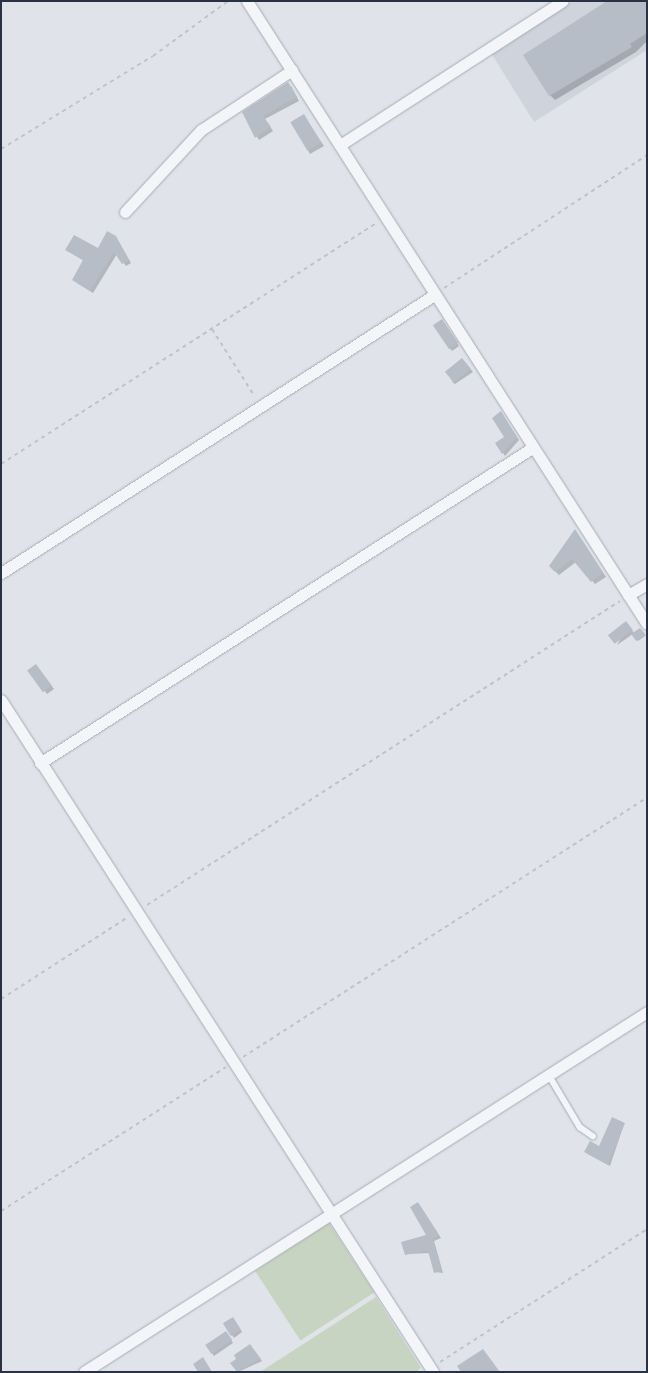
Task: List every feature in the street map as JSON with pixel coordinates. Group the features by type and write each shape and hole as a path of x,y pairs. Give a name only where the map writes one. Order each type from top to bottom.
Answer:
{"street":[{"path":"247,1 532,448 647,624"},
{"path":"340,145 563,1"},
{"path":"126,212 202,130 292,70"},
{"path":"1,573 434,295"},
{"path":"40,762 532,448"},
{"path":"628,595 647,584"},
{"path":"1,700 432,1370"},
{"path":"84,1372 331,1212 647,1012"}],"lane":[{"path":"549,1075 580,1127 592,1136"}],"path":[{"path":"1,149 153,56 228,1"},
{"path":"434,295 647,155"},
{"path":"1,464 386,218"},
{"path":"212,329 261,406"},
{"path":"1,998 628,595"},
{"path":"1,1211 647,798"},
{"path":"432,1370 647,1229"}],"shaded area":[{"path":"573,1 647,1 647,50 534,122 491,53"}],"green space":[{"path":"329,1223 374,1293 300,1341 255,1271"},
{"path":"376,1297 421,1368 416,1372 260,1372"}],"building":[{"path":"607,1 647,1 647,33 630,44 632,47 549,96 523,55"},
{"path":"288,82 297,97 263,116 271,127 255,138 242,112"},
{"path":"304,114 321,142 307,151 290,122"},
{"path":"107,231 116,236 129,260 122,264 114,252 90,291 72,280 83,260 65,250 74,235 98,248"},
{"path":"442,319 458,343 449,349 433,325"},
{"path":"462,358 471,369 454,383 445,372"},
{"path":"501,411 517,437 502,454 495,443 504,437 492,418"},
{"path":"575,529 603,573 591,582 572,559 555,572 549,566"},
{"path":"626,621 633,630 615,644 608,635"},
{"path":"640,628 646,635 636,641 631,634"},
{"path":"36,664 52,686 43,692 27,670"},
{"path":"612,1117 625,1123 608,1165 584,1152 590,1141 599,1146"},
{"path":"418,1202 439,1235 433,1239 442,1271 434,1273 428,1251 405,1255 401,1242 426,1235 410,1207"},
{"path":"233,1317 241,1330 231,1336 223,1323"},
{"path":"226,1331 232,1340 211,1354 205,1345"},
{"path":"250,1344 261,1359 237,1372 230,1363 236,1359 234,1355"},
{"path":"483,1349 500,1372 461,1372 457,1366"},
{"path":"203,1357 212,1372 198,1372 193,1364"}]}
